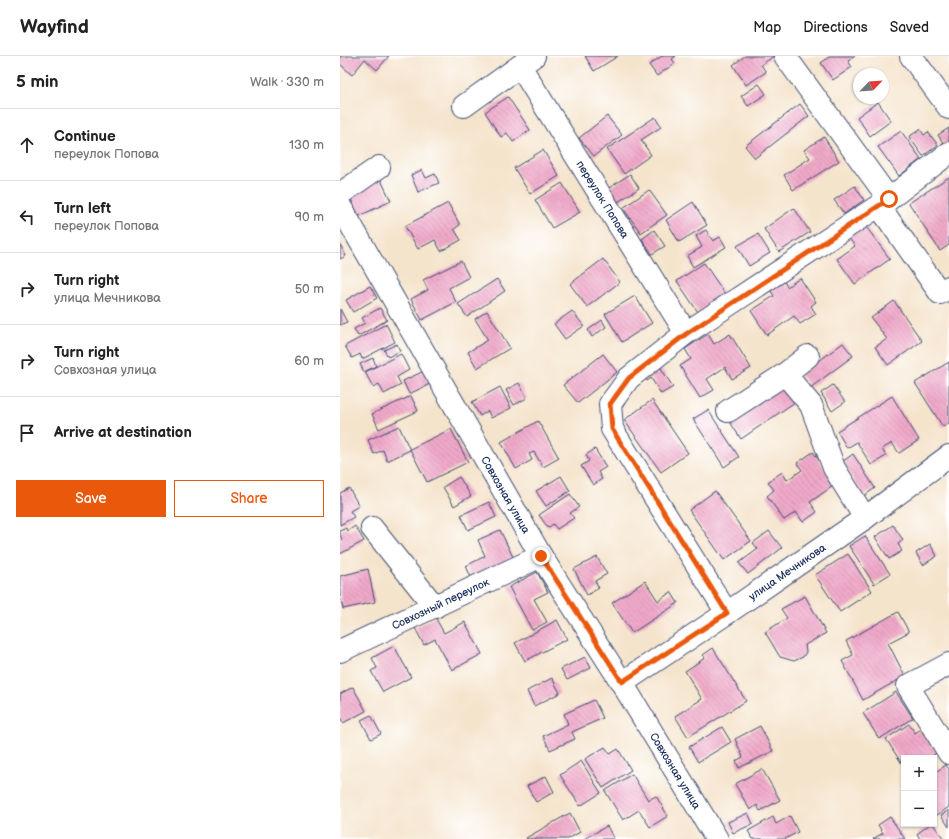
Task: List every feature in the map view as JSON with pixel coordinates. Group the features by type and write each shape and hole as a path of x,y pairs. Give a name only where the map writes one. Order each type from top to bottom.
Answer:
{"street":[{"path":"785,56 884,202 940,293 949,287"},
{"path":"911,56 949,108"},
{"path":"464,106 527,61"},
{"name":"переулок Попова","path":"527,61 686,334"},
{"path":"727,613 612,429 610,404 629,378 686,334 884,202 949,153"},
{"path":"340,194 378,167"},
{"name":"Совхозная улица","path":"340,206 541,556 622,682 717,839"},
{"path":"728,411 785,374 808,356"},
{"path":"785,374 811,405 834,468 864,518"},
{"name":"улица Мечникова","path":"622,682 727,613 864,518 949,456"},
{"path":"372,528 435,606"},
{"name":"Совхозный переулок","path":"340,652 541,556"},
{"path":"949,664 908,686 949,753"}],"building":[{"path":"340,56 389,56 377,70 365,59 352,75 340,64"},
{"path":"585,56 618,56 594,71"},
{"path":"662,56 676,56 672,59 675,63 657,76 649,65"},
{"path":"745,56 774,56 761,65 766,72 746,85 733,65"},
{"path":"830,56 855,56 848,61 852,67 833,80 821,63"},
{"path":"759,84 766,94 748,106 741,96"},
{"path":"508,97 530,130 513,142 507,133 501,137 485,112"},
{"path":"800,104 809,116 755,158 745,146"},
{"path":"875,104 879,104 891,121 870,136 857,117"},
{"path":"607,116 622,135 594,156 579,138"},
{"path":"655,117 661,127 641,140 651,155 624,174 607,149"},
{"path":"949,128 949,145 946,147 938,135"},
{"path":"920,129 924,135 928,132 938,145 923,156 909,137"},
{"path":"901,131 921,159 899,176 878,147"},
{"path":"824,137 839,161 793,190 784,175 810,158 804,150"},
{"path":"543,150 559,176 530,194 514,168"},
{"path":"422,170 426,178 435,174 439,183 418,192 411,175"},
{"path":"630,174 639,188 618,202 609,188"},
{"path":"949,177 949,245 940,251 909,203"},
{"path":"380,178 391,201 359,216 348,193"},
{"path":"562,183 580,212 552,228 535,200"},
{"path":"855,186 864,200 844,214 834,200"},
{"path":"649,190 667,215 641,233 623,208"},
{"path":"693,202 707,225 679,242 666,220"},
{"path":"448,203 460,225 454,229 461,240 441,251 435,240 418,249 405,226"},
{"path":"794,208 810,232 779,252 764,229"},
{"path":"864,224 890,259 855,284 837,259 855,246 847,236"},
{"path":"654,230 665,246 652,254 642,239"},
{"path":"706,230 713,241 720,237 726,247 693,267 687,256 702,247 696,236"},
{"path":"758,234 770,253 749,266 737,246"},
{"path":"340,244 346,256 340,259"},
{"path":"603,259 620,282 587,307 570,284"},
{"path":"461,261 469,277 449,288 456,302 422,320 411,299 428,290 423,280"},
{"path":"704,263 725,294 698,312 677,281"},
{"path":"800,278 816,302 811,306 816,314 800,324 794,316 767,335 751,311 774,296 769,288 783,279 787,287"},
{"path":"497,279 505,291 467,317 458,304"},
{"path":"370,286 377,298 353,312 346,300"},
{"path":"635,296 652,323 622,342 605,314"},
{"path":"894,301 922,341 888,365 875,347 887,339 871,318"},
{"path":"380,308 387,320 358,336 354,329 365,323 362,318"},
{"path":"340,309 347,322 340,325"},
{"path":"487,311 510,348 477,368 468,352 488,340 475,319"},
{"path":"572,311 584,326 565,339 554,324"},
{"path":"602,320 606,327 592,337 588,330"},
{"path":"386,324 395,342 362,359 360,354 352,358 345,346"},
{"path":"708,334 714,344 730,334 751,368 732,379 725,367 707,379 714,390 700,398 680,366 691,359 685,349"},
{"path":"843,343 853,356 810,388 800,375"},
{"path":"397,344 400,351 388,357 384,350"},
{"path":"401,354 409,370 397,377 401,385 384,394 379,384 373,387 365,372"},
{"path":"603,354 617,372 578,403 563,385"},
{"path":"373,358 376,366 364,372 360,364"},
{"path":"949,362 949,423 943,427 915,383"},
{"path":"659,365 673,387 661,394 651,378 647,381 644,375"},
{"path":"424,371 430,384 409,394 403,381"},
{"path":"519,383 527,398 514,405 506,390"},
{"path":"784,385 795,402 741,439 730,422"},
{"path":"833,385 845,402 832,411 821,393"},
{"path":"500,387 511,408 491,418 488,411 480,416 472,402"},
{"path":"411,396 418,411 379,429 372,414"},
{"path":"892,396 919,440 899,453 892,443 882,449 886,456 871,465 857,442 847,448 837,431"},
{"path":"652,400 688,453 661,472 624,420"},
{"path":"708,410 739,457 724,467 693,419"},
{"path":"538,421 559,458 543,467 534,452 529,454 532,460 516,469 501,442"},
{"path":"399,426 410,450 387,461 383,450 374,454 368,440"},
{"path":"451,429 468,462 427,482 410,449"},
{"path":"595,449 606,467 598,472 602,479 593,485 581,466 589,461 586,455"},
{"path":"813,452 836,484 810,502 817,512 803,522 796,512 784,520 767,496 774,490 768,482 782,472 787,480 802,470 797,463"},
{"path":"853,454 875,488 864,496 842,462"},
{"path":"561,476 570,491 546,506 536,491"},
{"path":"459,477 471,496 454,506 443,487"},
{"path":"349,488 359,506 350,511 354,517 340,525 340,493"},
{"path":"715,491 751,541 724,560 689,510"},
{"path":"570,494 579,507 570,513 574,518 557,529 553,524 548,528 539,515"},
{"path":"489,502 496,517 468,530 461,515"},
{"path":"893,525 903,540 898,544 902,551 889,559 875,537"},
{"path":"355,526 364,541 340,554 340,541 342,539 340,531 346,528 348,531"},
{"path":"500,530 513,557 471,577 466,566 485,556 478,540"},
{"path":"769,531 782,548 748,574 739,563 758,549 753,543"},
{"path":"865,536 890,574 874,584 849,546"},
{"path":"930,544 937,556 923,565 916,553"},
{"path":"848,554 872,591 840,612 815,575"},
{"path":"597,557 607,574 595,581 599,588 587,595 574,569"},
{"path":"368,569 375,602 343,609 340,595 340,576"},
{"path":"537,572 548,592 534,599 547,622 532,630 509,587"},
{"path":"645,581 658,601 671,592 678,603 632,633 612,603"},
{"path":"805,596 826,633 805,645 806,652 803,657 794,661 780,657 765,632 787,618 781,609"},
{"path":"898,612 909,632 888,643 905,676 863,700 842,661 853,655 846,641"},
{"path":"435,617 444,633 465,622 482,654 452,670 435,639 424,645 415,628"},
{"path":"557,620 567,639 525,661 515,643"},
{"path":"394,646 411,677 383,692 371,671 377,668 372,658"},
{"path":"713,648 746,701 688,737 675,716 702,699 685,671 705,658 703,655"},
{"path":"585,657 591,668 567,680 561,669"},
{"path":"552,678 560,693 534,706 527,691"},
{"path":"353,687 366,711 343,723 340,717 340,694"},
{"path":"896,692 913,718 879,739 863,713"},
{"path":"594,700 603,718 572,732 575,739 550,750 543,736 568,724 564,714"},
{"path":"371,715 381,734 371,739 361,720"},
{"path":"909,724 915,733 926,726 941,750 934,755 901,755 901,762 886,739"},
{"path":"760,726 773,751 739,768 736,761 743,757 735,739"},
{"path":"722,727 731,742 698,762 689,747"},
{"path":"605,747 610,754 618,749 631,770 603,788 585,759"},
{"path":"581,761 601,793 580,806 560,775"},
{"path":"946,765 949,769 949,807 937,815 937,791 937,771"},
{"path":"762,769 780,800 760,811 757,805 750,810 735,784"},
{"path":"632,774 648,800 656,796 668,816 650,827 639,810 623,820 605,791"},
{"path":"546,776 554,792 536,802 527,786"},
{"path":"949,810 949,827 941,815"},
{"path":"570,813 580,832 568,839 526,838"},
{"path":"748,813 753,824 733,833 728,822"},
{"path":"790,816 798,832 785,839 753,839 748,831 773,817 776,824"},
{"path":"890,817 905,839 873,839 883,833 878,825"},
{"path":"607,826 614,839 584,839"},
{"path":"926,827 935,827 944,839 920,839 917,834"}],"route":[{"path":"541,556 622,682 727,613 612,429 610,404 629,378 686,334 889,199"}]}
